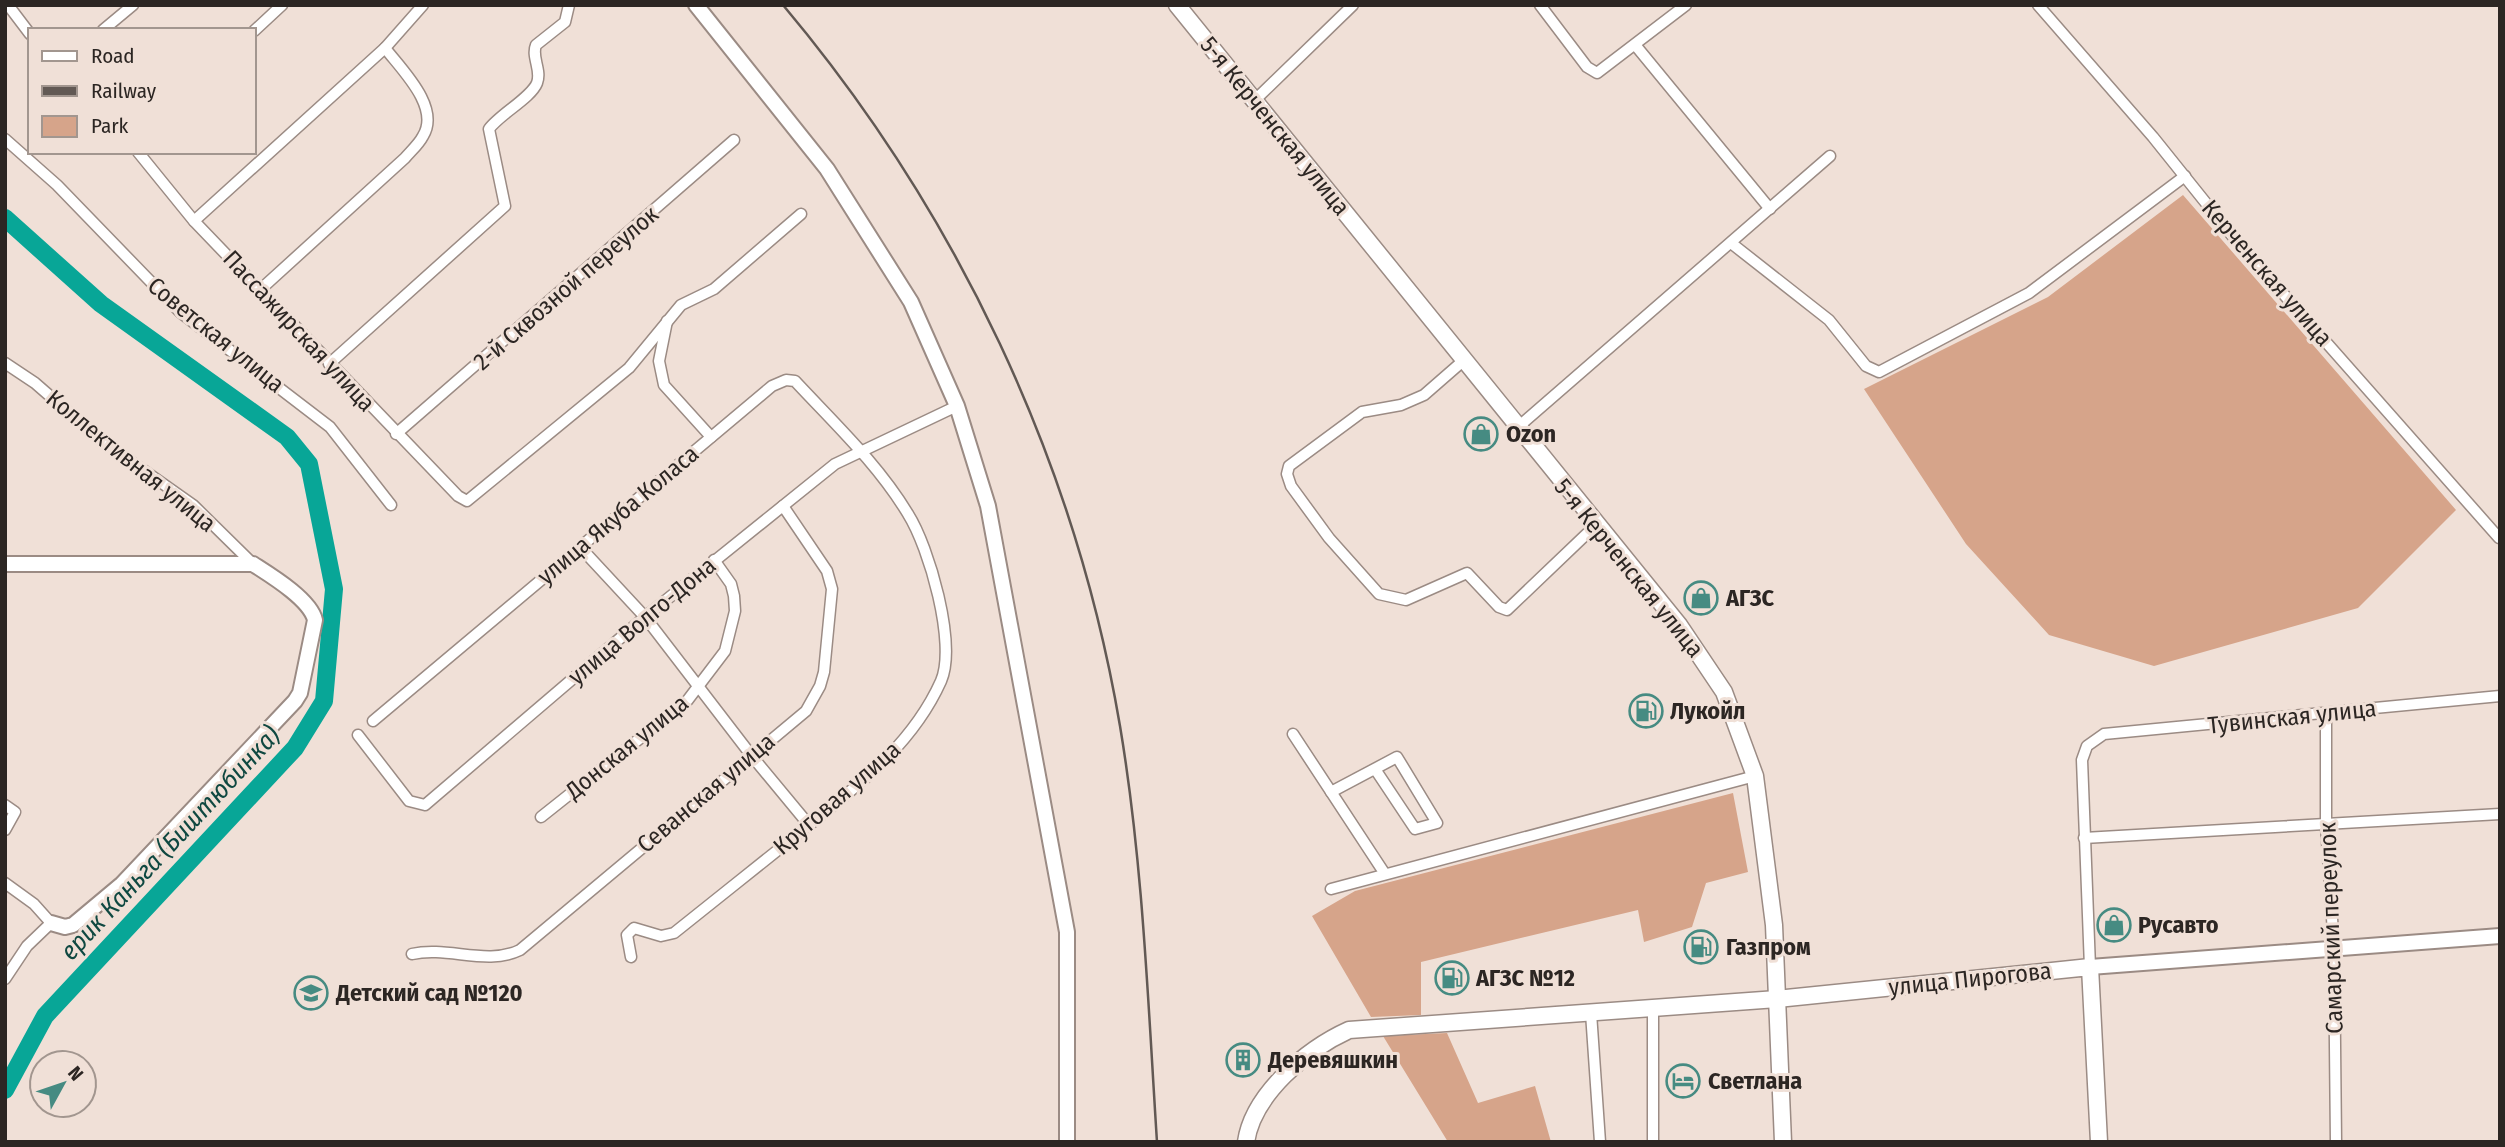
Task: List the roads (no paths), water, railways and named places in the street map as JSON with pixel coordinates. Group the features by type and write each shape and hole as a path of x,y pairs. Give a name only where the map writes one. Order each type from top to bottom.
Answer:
{"main road":[{"name":"5-я Керченская улица","path":"1177,5 1703,659 1724,692 1755,776 1774,925 1783,1142"},
{"name":"улица Пирогова","path":"1247,1137 1256,1114 1275,1086 1334,1037 1349,1030 1777,999 2090,967"},
{"path":"2090,967 2099,1142"}],"street":[{"path":"8,5 28,31"},
{"path":"105,28 133,5"},
{"path":"256,29 282,5"},
{"path":"194,221 385,48 423,5"},
{"path":"329,364 505,206 489,129 537,83 536,44 565,22 569,5"},
{"path":"695,5 827,170 911,302 957,406 988,506 1067,932 1067,1142"},
{"path":"1255,100 1353,5"},
{"path":"1540,5 1587,67 1597,73 1636,46 1686,5"},
{"name":"Керченская улица","path":"2038,5 2185,176 2234,238 2499,539"},
{"path":"1636,46 1770,209"},
{"path":"261,289 405,158 424,136 428,115 421,96 385,48"},
{"name":"Советская улица","path":"5,139 57,185 180,312 331,427 391,505"},
{"name":"2-й Сквозной переулок","path":"396,434 734,141"},
{"name":"Пассажирская улица","path":"140,154 194,221 396,434 458,496 467,501 629,368 668,318"},
{"path":"1517,428 1830,156"},
{"path":"1731,243 1829,320 1866,366 1879,372 2029,293 2185,176"},
{"path":"710,437 664,385 659,361 668,318 681,305 714,289 801,214"},
{"path":"1463,361 1424,395 1401,405 1370,408 1354,416 1289,466 1287,474 1291,486 1329,538 1372,588 1390,599 1406,600 1467,573 1499,607 1507,610 1596,525"},
{"name":"Коллективная улица","path":"5,363 35,383 98,438 193,505 253,564"},
{"name":"улица Якуба Коласа","path":"373,721 772,386 786,380 795,381 859,450"},
{"name":"улица Волго-Дона","path":"358,735 409,801 425,806 645,617 835,464 859,450 889,439 957,406"},
{"name":"Круговая улица","path":"631,957 627,934 634,928 661,936 674,933 876,771 912,731 942,680 946,660 945,627 933,578 909,515 859,450"},
{"name":"Севанская улица","path":"412,954 427,950 507,956 520,950 806,710 820,686 824,672 832,589 830,577 783,506"},
{"path":"2499,539 2500,523"},
{"path":"580,547 645,617 751,755 809,825"},
{"name":"Донская улица","path":"541,817 687,701 725,652 735,611 731,584 714,560"},
{"path":"5,565 253,564 279,580 314,615 298,697 121,884 73,925 65,927 51,923 34,904 5,883"},
{"name":"Тувинская улица","path":"2084,838 2082,760 2087,746 2104,734 2500,695"},
{"name":"Самарский переулок","path":"2326,714 2326,825 2334,949 2336,1142"},
{"path":"1293,734 1385,874"},
{"path":"1331,792 1397,757 1437,824 1415,829 1376,769"},
{"path":"1331,889 1755,776"},
{"path":"5,805 15,812 5,830"},
{"path":"2090,967 2084,838 2500,814"},
{"path":"5,979 27,946 51,923"},
{"name":"улица Пирогова","path":"2090,967 2500,936"},
{"path":"1653,1008 1653,1142"},
{"path":"1591,1013 1601,1142"}],"waterway":[{"name":"ерик Каньга (Биштюбинка)","path":"5,218 101,304 287,437 309,464 334,589 324,701 295,748 45,1016 5,1090"}],"railway":[{"path":"783,5 845,84 902,167 954,254 1000,343 1039,435 1073,530 1100,627 1128,778 1144,933 1157,1142"}],"place":[{"name":"Ozon","path":"1481,434"},
{"name":"АГЗС","path":"1701,598"},
{"name":"Лукойл","path":"1646,711"},
{"name":"Русавто","path":"2114,925"},
{"name":"Газпром","path":"1701,947"},
{"name":"АГЗС №12","path":"1452,978"},
{"name":"Детский сад №120","path":"311,993"},
{"name":"Деревяшкин","path":"1243,1060"},
{"name":"Светлана","path":"1683,1081"}]}
